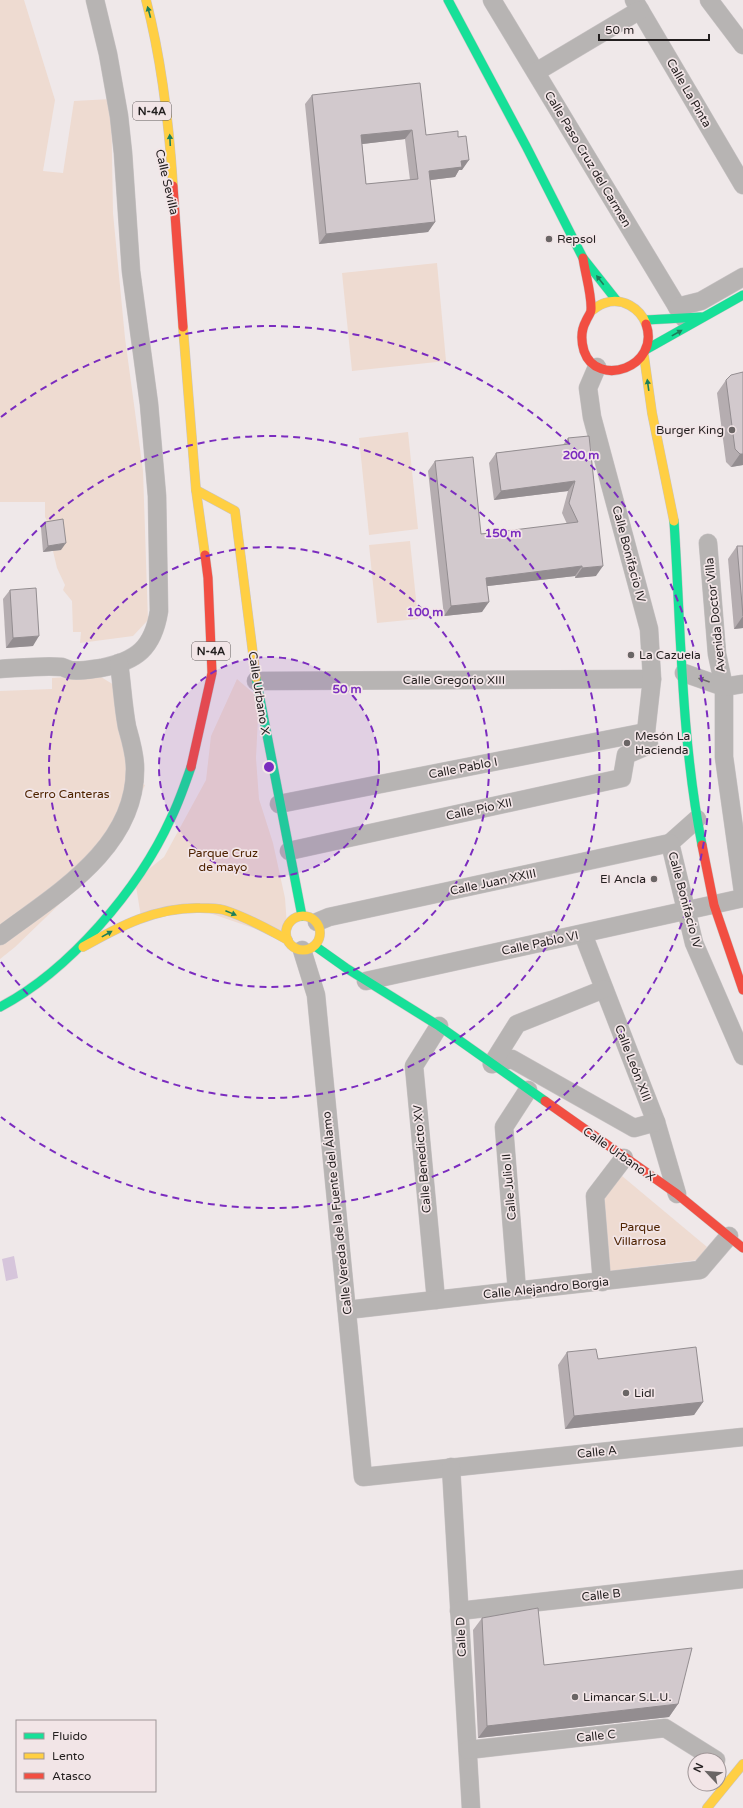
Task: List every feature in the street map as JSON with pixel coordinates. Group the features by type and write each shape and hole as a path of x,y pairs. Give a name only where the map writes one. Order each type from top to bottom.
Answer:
{"main road":[{"name":"Calle Sevilla","path":"146,0 154,31 169,126 175,221"},
{"path":"448,0 526,146 583,258 617,302"},
{"name":"Calle Sevilla","path":"161,155 175,221"},
{"name":"N-4A","path":"0,1007 19,997 73,953 103,923 142,870 171,819 192,763 212,673 208,578 196,490 175,221"},
{"path":"583,258 591,311"},
{"path":"743,295 646,353 623,374 597,367 588,360 582,349 580,337 583,321 591,311 604,303 617,302 629,304 639,311 646,320 650,332 646,353 652,413 674,519 688,738 697,819 714,905 743,990"},
{"path":"646,320 680,312 706,317"},
{"path":"638,395 652,413"},
{"name":"Calle Urbano X","path":"196,490 235,511 256,681 289,851 309,919"},
{"path":"73,953 141,917 164,909 192,907 223,910 256,923 288,940 293,947 308,948 321,935 309,919 292,920 287,928 288,940"},
{"name":"Calle Urbano X","path":"308,948 366,981 439,1026 677,1194 743,1248"},
{"path":"707,1808 740,1769"}],"street":[{"path":"0,669 61,667 71,670 78,670 98,668 119,663 130,659 143,650 151,637 157,620 159,586 158,503 150,404 131,270 119,116 108,54 95,0"},
{"name":"Calle Paso Cruz del Carmen","path":"492,0 680,312"},
{"path":"709,0 743,45"},
{"path":"536,72 637,5"},
{"name":"Calle La Pinta","path":"637,5 743,185"},
{"path":"680,312 743,277"},
{"name":"Calle Bonifacio IV","path":"597,367 588,388 592,417 649,630 652,679 647,739"},
{"name":"Avenida Doctor Villa","path":"708,543 717,654 724,688"},
{"path":"0,936 72,883 112,839 127,811 134,783 134,762 119,663"},
{"path":"684,673 724,688 743,684"},
{"name":"Calle Gregorio XIII","path":"256,681 652,679"},
{"path":"724,688 724,757 743,892"},
{"name":"Calle Pablo I","path":"279,804 647,739"},
{"name":"Calle Pío XII","path":"289,851 622,778 626,755 647,739"},
{"name":"Calle Bonifacio IV","path":"697,819 670,844 694,943 743,1056"},
{"name":"Calle Juan XXIII","path":"309,919 329,917 670,844"},
{"name":"Calle Pablo VI","path":"366,981 743,898"},
{"name":"Calle León XIII","path":"583,934 656,1122 677,1194"},
{"name":"Calle Vereda de la Fuente del Álamo","path":"308,948 316,995 363,1477"},
{"path":"492,1064 517,1024 604,989"},
{"name":"Calle Benedicto XV","path":"436,1300 414,1066 439,1026"},
{"path":"492,1064 512,1059 634,1128 656,1122"},
{"name":"Calle Julio II","path":"517,1291 504,1127 528,1090"},
{"path":"602,1282 595,1196 624,1158"},
{"name":"Calle Alejandro Borgia","path":"347,1310 700,1270 728,1236"},
{"name":"Calle A","path":"363,1477 743,1437"},
{"name":"Calle D","path":"451,1467 471,1808"},
{"name":"Calle B","path":"459,1611 743,1579"},
{"name":"Calle C","path":"468,1750 665,1728 703,1752"},
{"path":"727,1765 740,1769"}],"green space":[{"path":"0,0 24,0 55,100 43,171 63,173 74,101 111,99 113,213 125,338 143,471 148,620 133,636 80,643 81,632 73,632 72,601 63,590 65,585 57,568 53,551 61,550 45,517 45,502 0,502"},
{"path":"437,263 446,361 352,371 342,273"},
{"path":"408,432 418,529 369,535 359,438"},
{"path":"410,541 418,619 377,623 369,545"},
{"name":"Cerro Canteras","path":"93,675 101,677 114,685 135,781 145,785 133,812 98,867 15,947 0,959 0,691 52,689 52,678"},
{"name":"Parque Cruz de mayo","path":"237,679 259,698 256,758 259,799 273,843 285,898 288,940 192,907 141,917 135,880 164,857 206,780 211,736"},
{"name":"Parque Villarrosa","path":"622,1176 707,1247 697,1260 610,1271 604,1194"}],"shaded area":[{"path":"14,1256 18,1278 6,1281 2,1259"}],"building":[{"path":"420,83 426,135 458,131 458,137 466,136 469,160 461,161 462,167 429,171 435,222 326,234 312,95","holes":["412,130 418,179 366,184 361,135"]},
{"path":"743,372 743,454 740,454 735,449 726,380 731,375"},
{"path":"589,436 603,566 582,568 582,566 486,578 489,602 451,606 435,461 473,457 481,534 578,522 569,503 575,481 501,491 496,453 569,444 568,438"},
{"path":"63,519 66,543 48,546 45,522"},
{"path":"737,546 743,546 743,616"},
{"path":"36,588 39,636 13,638 10,590"},
{"name":"Lidl","path":"696,1347 703,1402 574,1416 567,1352 596,1349 598,1359"},
{"name":"Limancar S.L.U.","path":"538,1608 544,1665 692,1648 678,1704 487,1726 482,1618"}],"traffic: fast":[{"path":"448,0 526,146 583,258 617,301"},
{"path":"647,349 743,295"},
{"path":"646,320 701,317"},
{"path":"674,521 686,724 695,805 702,845"},
{"path":"256,678 302,916"},
{"path":"0,1007 26,991 76,950 121,900 157,845 177,806 191,767"},
{"path":"315,946 346,968 439,1026 545,1101"}],"traffic: slow":[{"path":"146,0 161,69 173,186"},
{"path":"591,311 605,303 624,303 635,309 646,324"},
{"path":"183,327 196,490 205,555"},
{"path":"644,356 652,413 674,521"},
{"path":"196,490 235,511 256,678"},
{"path":"83,947 125,925 153,914 184,909 209,908 224,910 232,913 288,940"},
{"path":"303,916 315,921 320,933 315,945 303,950 291,945 286,933 291,921 303,916"},
{"path":"707,1808 743,1764"}],"traffic: jam":[{"path":"173,186 183,327"},
{"path":"583,258 591,310 583,328 582,343 584,351 591,363 601,369 613,370 626,368 636,361 644,352 648,339 646,324"},
{"path":"191,767 212,673 208,578 205,555"},
{"path":"702,845 714,905 743,990"},
{"path":"545,1101 677,1194 743,1248"}],"place":[{"name":"Repsol","path":"549,239"},
{"name":"Burger King","path":"732,430"},
{"name":"La Cazuela","path":"631,655"},
{"name":"Mesón La Hacienda","path":"627,743"},
{"name":"El Ancla","path":"654,879"},
{"name":"Lidl","path":"626,1393"},
{"name":"Limancar S.L.U.","path":"575,1697"}]}
